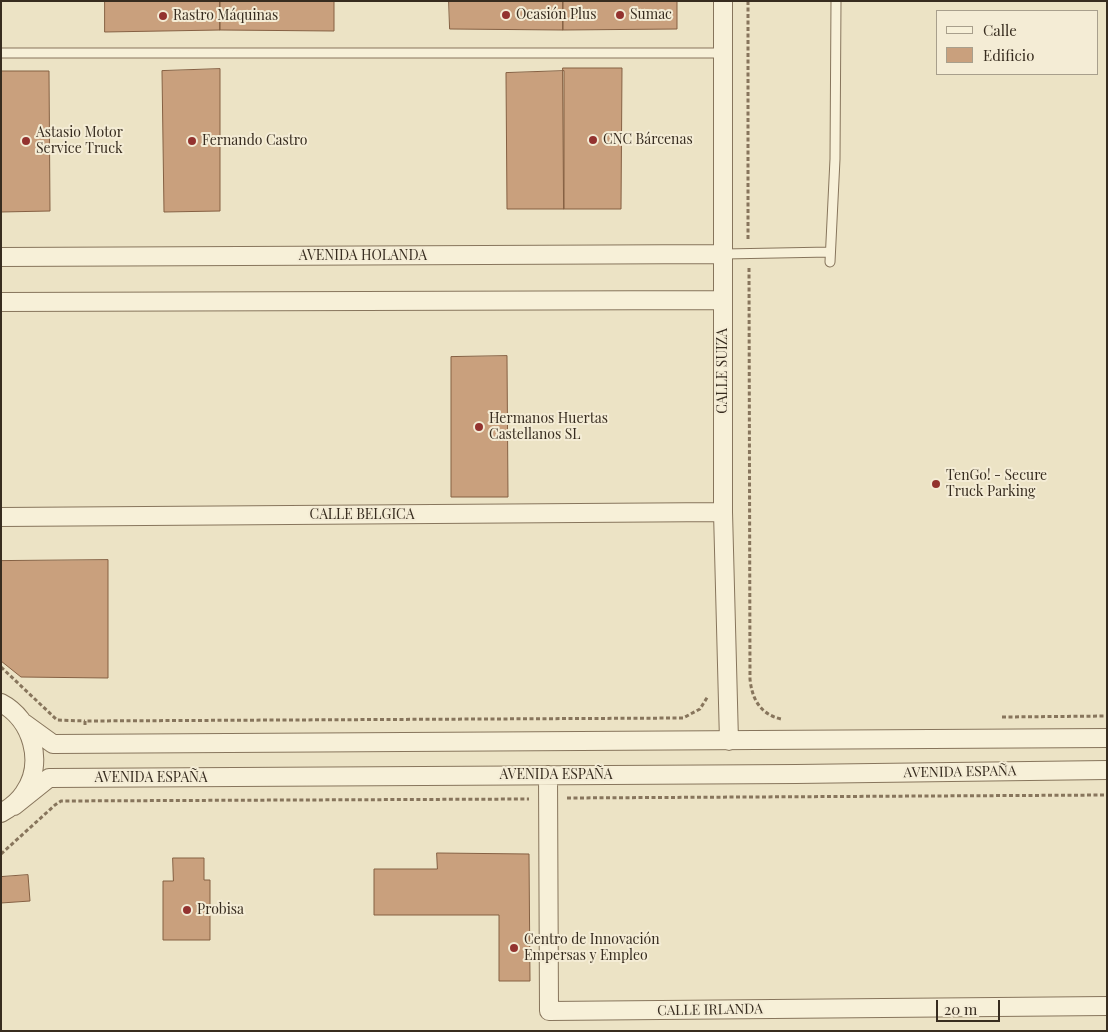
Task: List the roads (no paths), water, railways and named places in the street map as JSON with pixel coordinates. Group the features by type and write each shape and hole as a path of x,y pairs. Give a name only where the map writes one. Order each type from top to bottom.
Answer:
{"street":[{"name":"CALLE SUIZA","path":"723,1 723,512 729,741"},
{"name":"AVENIDA HOLANDA","path":"1,257 724,254"},
{"path":"1,302 723,300"},
{"name":"CALLE BELGICA","path":"1,517 723,512"},
{"path":"1,702 10,708 24,723 53,744 1107,738"},
{"path":"7,809 25,792 32,775 35,757 32,739 24,723"},
{"name":"AVENIDA ESPAÑA","path":"7,809 49,778 796,774 1107,770"},
{"name":"CALLE IRLANDA","path":"548,774 549,1011 1107,1006"}],"lane":[{"path":"830,262 834,160 836,1"},
{"path":"1,53 723,53"},
{"path":"724,254 830,252"}],"place":[{"name":"Ocasión Plus","path":"506,15"},
{"name":"Sumac","path":"620,15"},
{"name":"Rastro Máquinas","path":"163,16"},
{"name":"CNC Bárcenas","path":"593,140"},
{"name":"Astasio Motor Service Truck","path":"26,141"},
{"name":"Fernando Castro","path":"192,141"},
{"name":"Hermanos Huertas Castellanos SL","path":"479,427"},
{"name":"TenGo! - Secure Truck Parking","path":"936,484"},
{"name":"Probisa","path":"187,910"},
{"name":"Centro de Innovación Empersas y Empleo","path":"514,948"}]}
